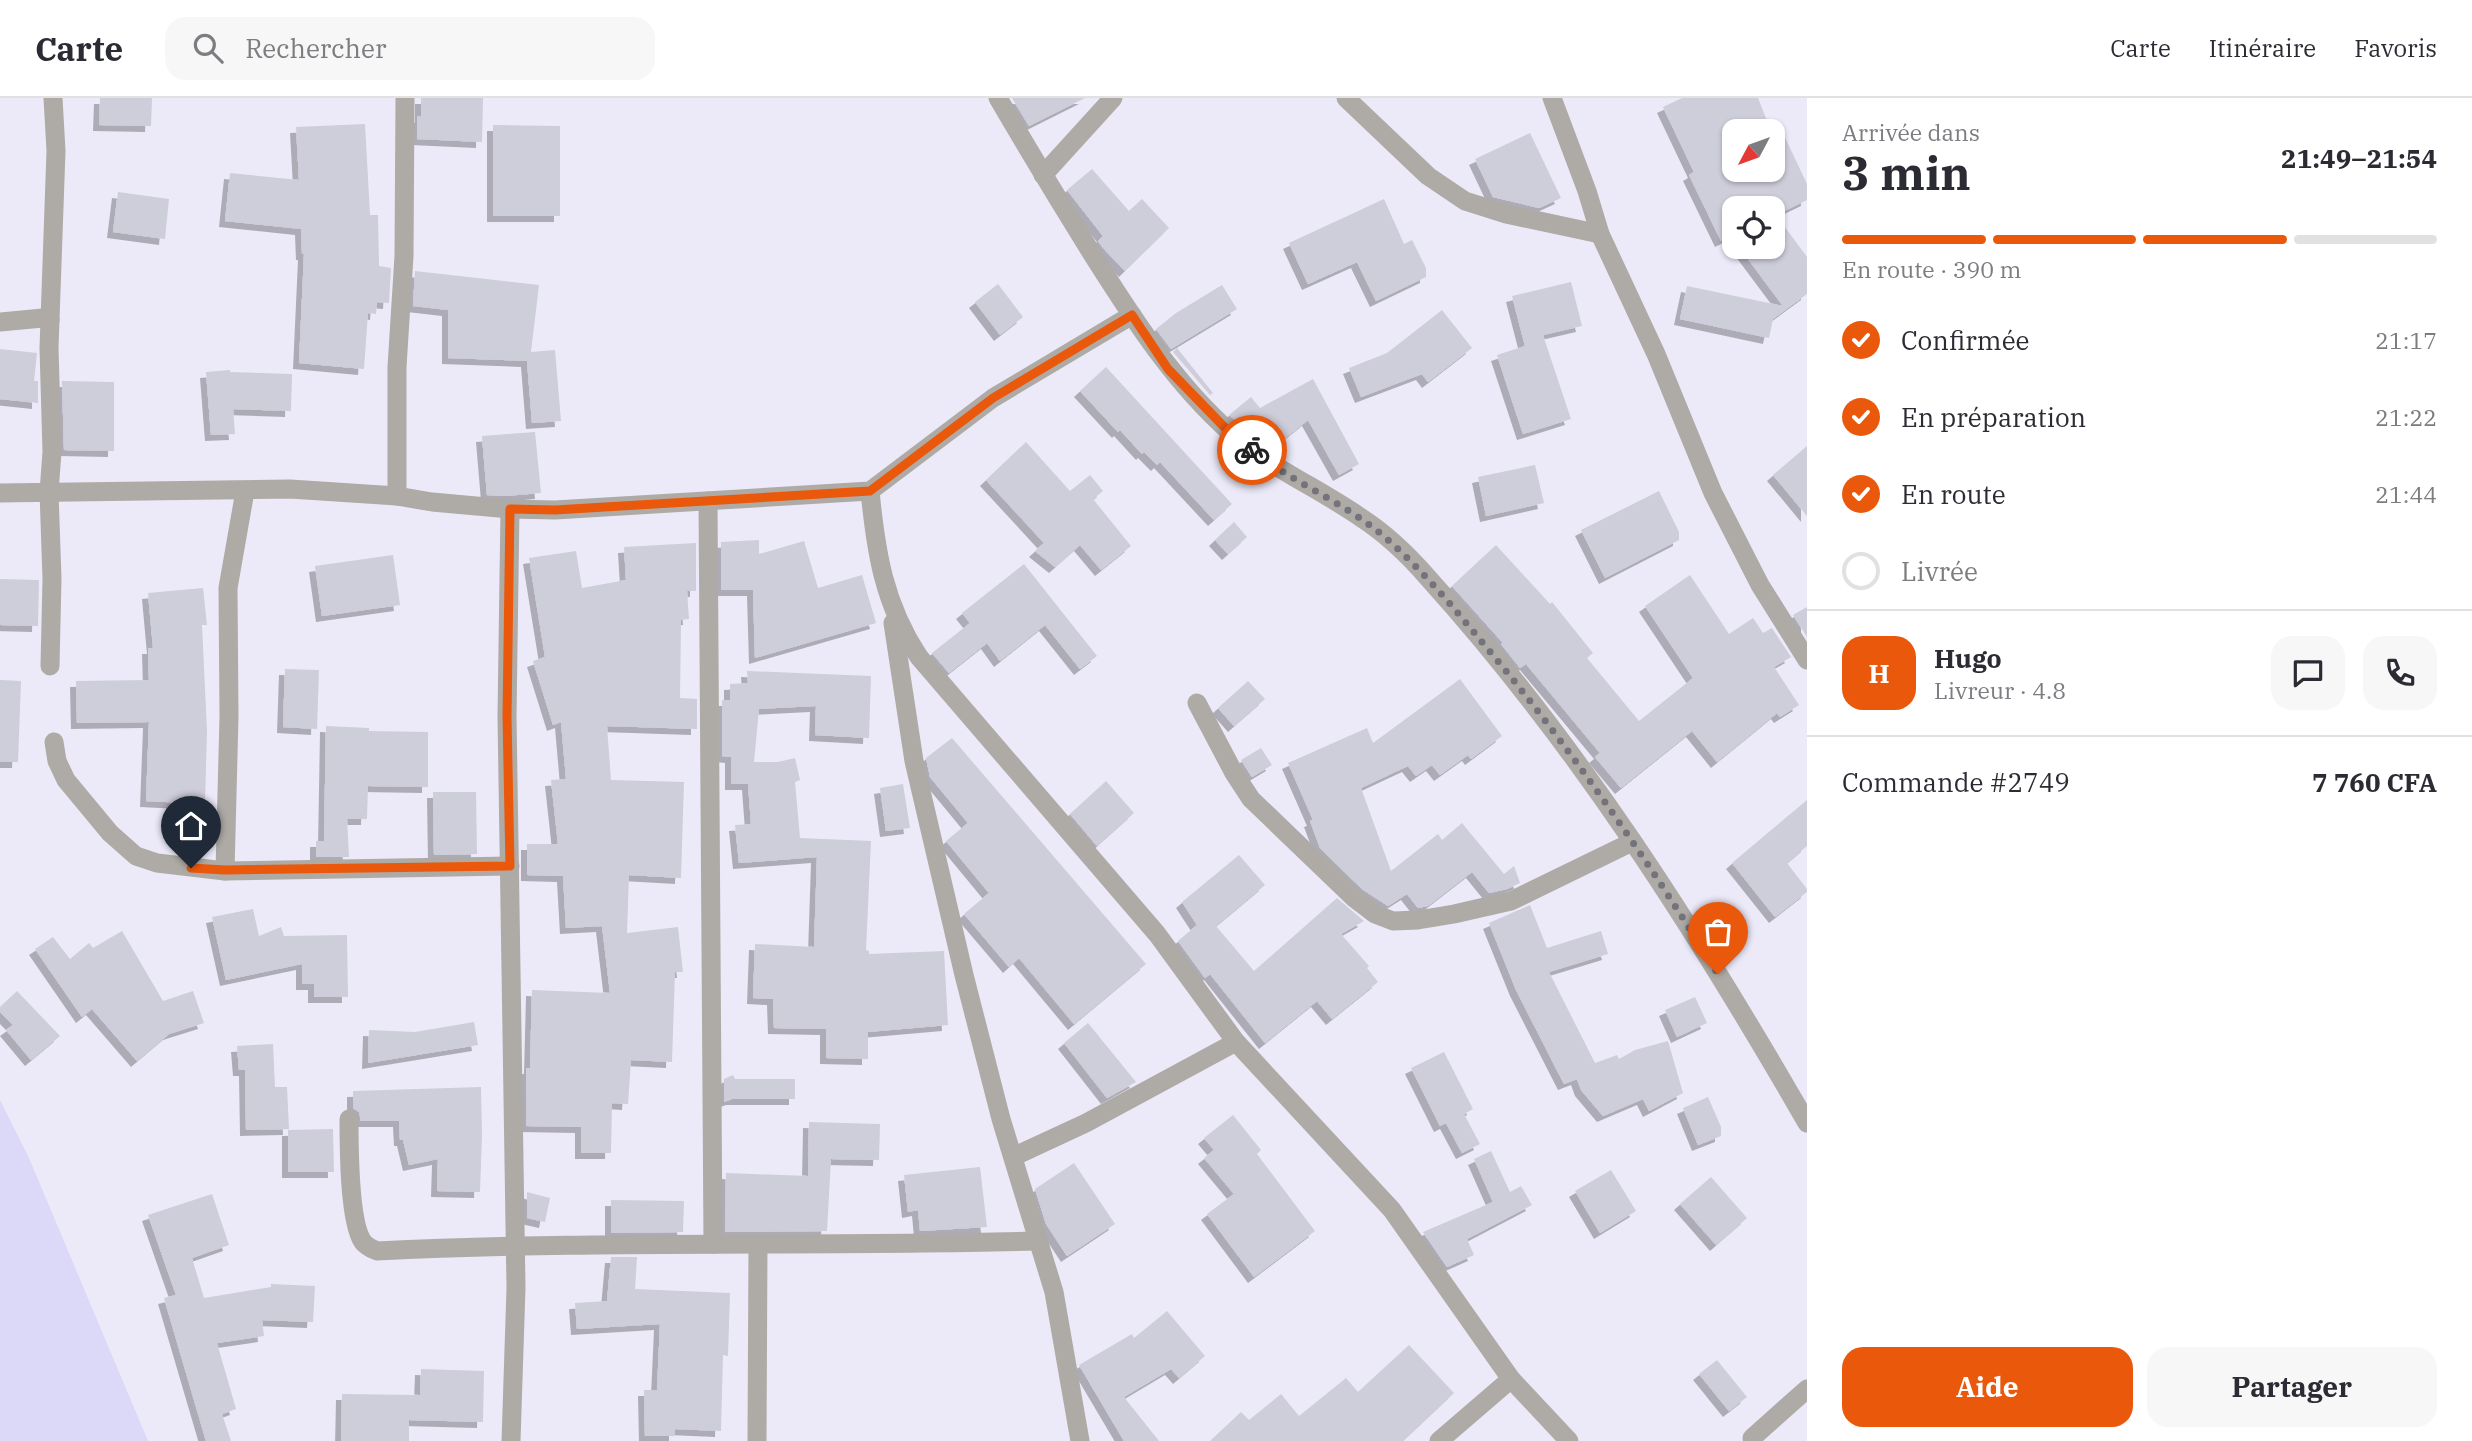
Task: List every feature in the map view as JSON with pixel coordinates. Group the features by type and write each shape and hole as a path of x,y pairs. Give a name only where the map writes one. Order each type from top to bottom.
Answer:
{"street":[{"path":"50,666 50,320 56,151 53,98"},
{"path":"397,496 397,367 404,256 405,98"},
{"path":"998,98 1044,176 1168,369 1230,433 1280,469 1363,518 1427,576 1539,712 1681,914 1807,1123"},
{"path":"1044,176 1113,98"},
{"path":"1346,98 1428,176 1465,201 1506,214 1600,234"},
{"path":"1552,98 1600,234 1656,354 1713,493 1760,585 1807,660"},
{"path":"0,493 290,489 397,496 510,509 555,510 870,491 993,398 1132,315"},
{"path":"0,322 43,318 50,320"},
{"path":"225,870 229,717 226,626 228,588 245,491"},
{"path":"870,491 876,548 890,602 918,774 964,975 1013,1157 1054,1292 1080,1441"},
{"path":"708,501 713,1244"},
{"path":"510,509 507,716 513,1245 516,1288 510,1441"},
{"path":"890,602 904,634 919,657 1157,934 1236,1042 1392,1210 1511,1379 1569,1441"},
{"path":"1197,703 1251,799 1354,898 1375,914 1392,921 1430,918 1511,901 1632,842"},
{"path":"54,742 57,761 66,780 110,833 136,856 157,863 225,870 510,866"},
{"path":"1013,1157 1086,1123 1236,1042"},
{"path":"349,1119 351,1186 359,1231 362,1241 377,1251 513,1245 1038,1241"},
{"path":"757,1441 758,1244"},
{"path":"1439,1441 1511,1379"},
{"path":"1752,1438 1807,1389"}],"shaded area":[{"path":"0,1100 29,1158 148,1441 0,1441"}],"building":[{"path":"100,98 152,98 151,126 99,125"},
{"path":"421,98 483,98 482,142 417,139 417,116 421,117"},
{"path":"1012,98 1085,98 1029,126"},
{"path":"1682,98 1758,98 1766,119 1722,119 1722,182 1785,182 1785,137 1807,184 1807,200 1785,211 1785,196 1722,196 1721,241 1689,175 1694,172 1663,107"},
{"path":"365,124 370,215 378,215 379,266 391,268 389,303 377,302 376,314 368,313 364,369 299,363 304,254 301,229 225,221 230,173 299,180 296,127"},
{"path":"493,125 560,126 560,216 493,216"},
{"path":"1530,133 1561,198 1539,208 1493,197 1475,159"},
{"path":"1092,169 1129,211 1142,199 1169,228 1125,271 1103,248 1098,241 1103,236 1067,190"},
{"path":"118,192 169,199 165,239 113,232"},
{"path":"1384,199 1404,244 1412,240 1426,268 1426,277 1376,301 1357,262 1308,284 1289,243"},
{"path":"1785,227 1807,257 1807,294 1773,319 1769,338 1680,319 1687,286 1783,306 1748,259 1785,259"},
{"path":"415,271 539,285 531,352 555,350 561,421 532,423 527,361 448,358 448,310 413,306"},
{"path":"1571,282 1582,326 1543,335 1571,419 1523,434 1497,355 1525,346 1512,296"},
{"path":"998,284 1023,317 1000,335 975,302"},
{"path":"1222,285 1237,309 1171,349 1156,329 1176,313"},
{"path":"1442,310 1472,348 1428,382 1422,374 1361,397 1349,368 1387,353"},
{"path":"1177,348 1213,393 1210,395 1173,352"},
{"path":"0,349 37,353 34,381 38,381 38,403 0,399"},
{"path":"1106,367 1232,504 1214,520 1160,462 1157,465 1144,452 1142,454 1080,391"},
{"path":"230,370 292,374 291,411 233,409 235,434 211,435 206,372"},
{"path":"1313,379 1359,464 1339,475 1308,420 1272,449 1229,415 1251,397 1260,408"},
{"path":"62,381 114,382 114,451 64,450"},
{"path":"535,432 541,493 487,495 482,436"},
{"path":"1026,442 1070,491 1090,475 1103,491 1093,499 1131,546 1101,570 1080,545 1055,567 1035,551 1044,543 986,480"},
{"path":"1807,446 1807,516 1773,475"},
{"path":"1535,465 1544,503 1486,516 1478,477"},
{"path":"1659,491 1679,532 1679,540 1605,578 1581,530"},
{"path":"1234,522 1247,537 1228,554 1215,540"},
{"path":"759,540 759,554 804,541 818,588 862,575 876,623 755,658 753,590 721,590 721,542"},
{"path":"696,543 696,591 687,591 689,619 681,620 680,698 697,699 697,729 607,726 611,780 684,782 681,878 629,875 627,933 678,927 683,972 675,972 672,1062 631,1060 628,1104 612,1103 611,1153 581,1153 581,1127 526,1126 526,1068 530,1068 532,990 610,993 602,926 566,928 563,876 527,875 527,844 558,844 551,780 566,779 561,722 553,725 533,661 545,657 529,558 576,551 582,588 626,580 624,547"},
{"path":"1496,545 1550,604 1552,602 1593,653 1587,658 1639,721 1693,678 1645,606 1690,575 1729,634 1753,618 1763,633 1772,628 1791,657 1774,667 1799,705 1780,717 1777,713 1717,762 1692,731 1621,788 1595,757 1600,753 1526,664 1520,668 1501,644 1503,643 1452,586"},
{"path":"393,555 400,605 322,616 315,566"},
{"path":"1024,564 1097,656 1080,669 1045,625 1000,661 987,643 949,673 932,653 970,623 962,613"},
{"path":"0,579 39,580 38,626 0,625"},
{"path":"203,588 207,625 202,625 207,731 205,804 146,801 149,722 77,723 76,681 149,680 148,648 153,648 148,593"},
{"path":"1807,607 1807,637 1793,615"},
{"path":"285,669 319,670 317,729 283,727"},
{"path":"747,671 871,676 869,738 815,735 816,706 759,709 754,762 778,762 795,758 800,780 795,782 800,838 871,841 866,950 869,954 944,951 948,1025 868,1032 868,1059 826,1058 826,1029 774,1028 773,999 753,998 755,944 814,947 817,857 739,863 735,825 751,824 748,784 731,784 731,757 722,756 722,700 730,700 730,684 748,683"},
{"path":"1460,679 1502,736 1471,759 1468,755 1440,775 1432,765 1416,776 1408,766 1361,788 1391,871 1438,834 1442,840 1462,823 1504,874 1514,866 1520,883 1489,893 1472,872 1428,906 1418,908 1407,894 1388,906 1362,889 1320,848 1310,821 1313,820 1288,763 1367,728 1373,743"},
{"path":"0,680 21,681 18,762 0,762"},
{"path":"1248,681 1265,699 1234,726 1218,708"},
{"path":"326,726 369,728 369,731 428,732 428,787 368,786 367,819 347,819 349,857 316,857 316,841 324,841"},
{"path":"952,738 1146,964 1074,1024 1019,958 1009,967 964,914 989,893 946,841 968,823 930,777 926,758"},
{"path":"1261,748 1272,765 1252,777 1241,760"},
{"path":"1106,781 1134,813 1097,846 1070,814"},
{"path":"903,784 910,828 886,831 880,788"},
{"path":"433,792 476,792 477,854 434,855"},
{"path":"1807,800 1807,846 1787,863 1807,892 1775,917 1732,863"},
{"path":"1239,855 1265,885 1216,926 1254,971 1337,898 1364,921 1341,934 1369,966 1367,968 1378,982 1332,1019 1317,1001 1265,1043 1210,974 1205,978 1178,941 1197,925 1182,902"},
{"path":"1530,905 1547,948 1601,931 1608,954 1549,972 1595,1063 1617,1055 1619,1059 1635,1050 1668,1041 1683,1093 1649,1111 1643,1099 1603,1116 1581,1090 1577,1079 1564,1084 1516,990 1489,923"},
{"path":"253,909 259,936 281,927 284,936 347,935 348,997 314,997 314,984 302,984 302,964 226,980 212,917"},
{"path":"122,931 163,1001 193,991 204,1023 169,1034 137,1061 92,1009 82,1017 35,949 53,937 70,959 89,943 93,948"},
{"path":"17,991 60,1036 31,1060 6,1030 13,1025 0,1012 0,1007"},
{"path":"1695,997 1707,1023 1677,1037 1665,1010"},
{"path":"474,1022 478,1045 368,1063 369,1030 415,1032"},
{"path":"1088,1023 1136,1082 1107,1098 1064,1043"},
{"path":"273,1044 275,1087 287,1087 289,1129 246,1130 245,1070 239,1070 237,1046"},
{"path":"1444,1052 1473,1109 1464,1114 1480,1144 1462,1153 1446,1123 1440,1126 1411,1068"},
{"path":"733,1075 735,1079 795,1079 795,1099 732,1099 724,1102 724,1079"},
{"path":"481,1087 480,1192 437,1191 438,1159 409,1165 403,1140 400,1140 399,1121 361,1121 359,1112 353,1108 353,1091"},
{"path":"1708,1097 1721,1127 1721,1136 1698,1145 1683,1108"},
{"path":"1233,1115 1261,1150 1257,1154 1315,1231 1254,1277 1207,1214 1234,1194 1204,1158 1214,1150 1204,1138"},
{"path":"809,1122 880,1124 879,1160 831,1159 827,1231 725,1232 726,1173 808,1176"},
{"path":"333,1129 334,1172 288,1172 288,1130"},
{"path":"1491,1151 1510,1192 1521,1186 1532,1205 1467,1239 1474,1255 1447,1267 1423,1232 1493,1202 1474,1159"},
{"path":"1074,1163 1115,1224 1067,1256 1046,1224 1035,1189"},
{"path":"980,1167 987,1227 920,1231 918,1210 908,1212 904,1175"},
{"path":"1611,1170 1636,1211 1600,1233 1575,1191"},
{"path":"1711,1177 1747,1218 1716,1245 1680,1204"},
{"path":"527,1192 550,1198 545,1222 527,1218"},
{"path":"212,1194 229,1245 192,1258 204,1298 271,1287 271,1284 315,1286 313,1322 262,1320 264,1336 217,1343 236,1409 222,1414 231,1441 206,1441 164,1298 176,1295 148,1215"},
{"path":"611,1200 684,1201 683,1232 611,1233"},
{"path":"611,1257 637,1257 635,1289 730,1293 728,1356 723,1355 721,1431 675,1429 675,1436 645,1436 644,1390 657,1390 660,1324 577,1329 575,1303 607,1301"},
{"path":"1167,1311 1205,1356 1179,1378 1171,1369 1124,1397 1159,1441 1124,1441 1079,1365 1132,1334 1134,1338"},
{"path":"1409,1345 1454,1393 1403,1441 1210,1441 1241,1412 1249,1420 1281,1394 1299,1416 1346,1378 1358,1392"},
{"path":"1717,1360 1747,1397 1729,1411 1699,1374"},
{"path":"421,1369 484,1371 483,1422 409,1420 409,1441 341,1441 342,1394 420,1395"}],"way so far":[{"path":"1252,450 1363,518 1427,576 1539,712 1616,818 1718,974"}],"route":[{"path":"191,868 225,870 510,866 507,716 510,509 555,510 870,491 993,398 1132,315 1168,369 1230,433 1252,450"}]}
